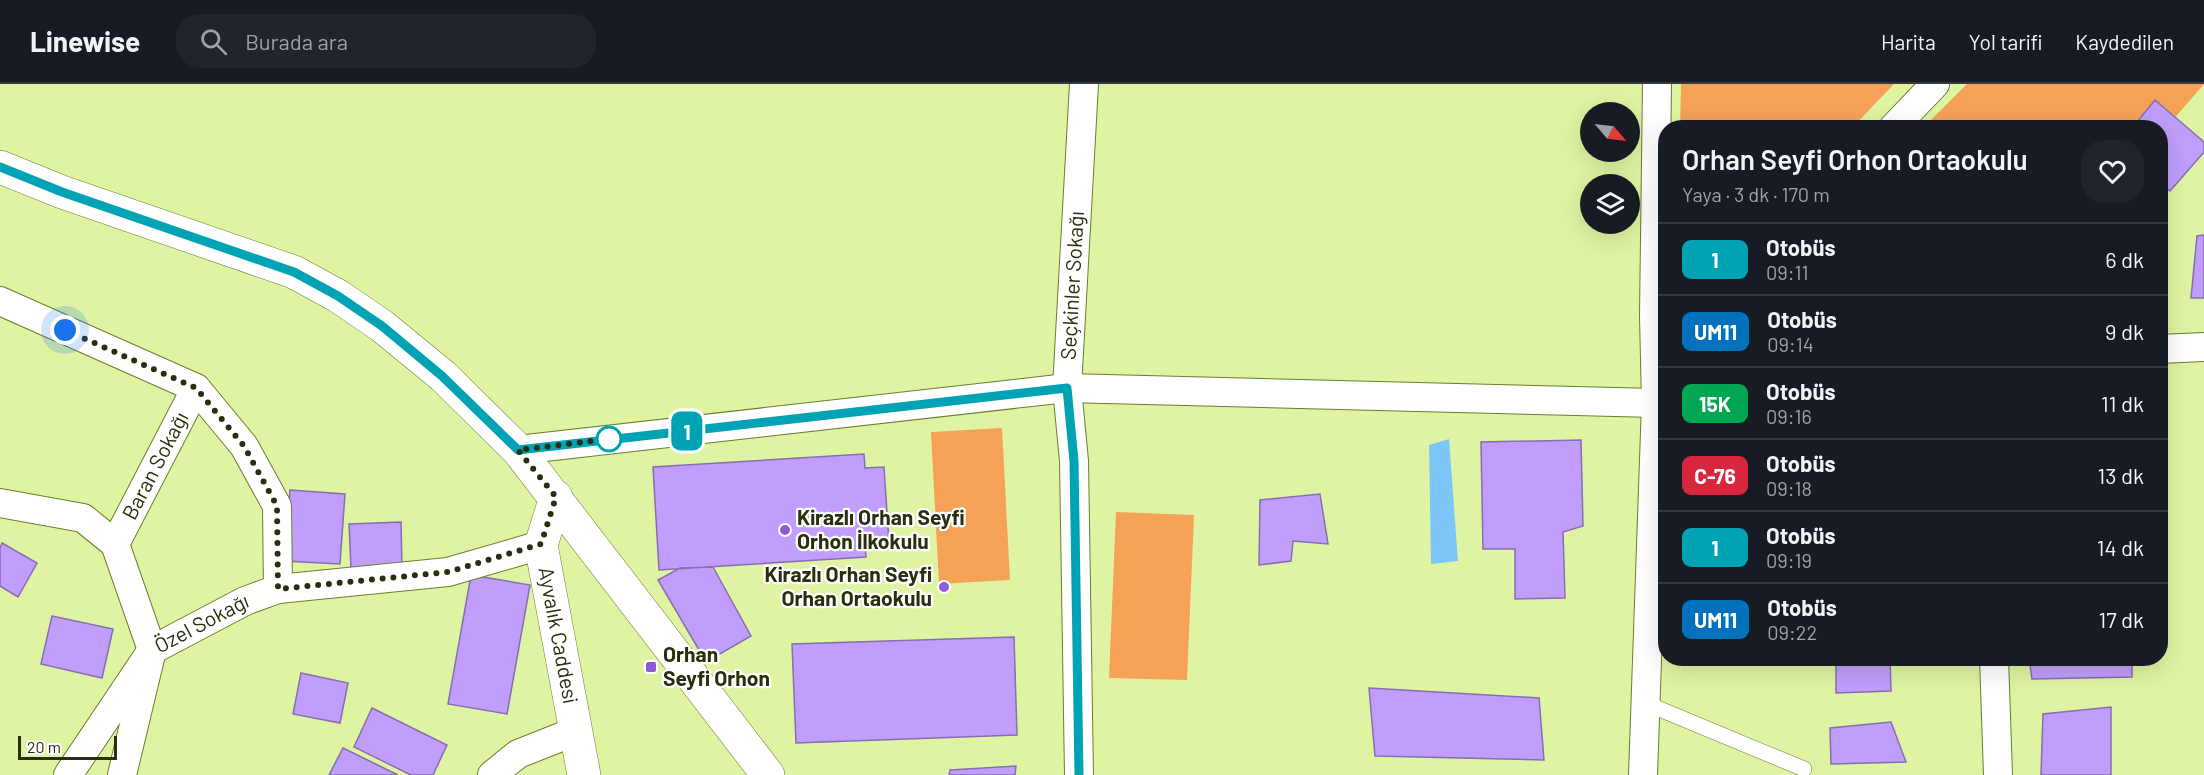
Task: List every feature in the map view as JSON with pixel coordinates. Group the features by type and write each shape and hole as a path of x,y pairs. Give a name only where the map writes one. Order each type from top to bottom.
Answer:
{"street":[{"name":"Seçkinler Sokağı","path":"1079,775 1074,461 1067,388 1084,84"},
{"path":"1657,84 1658,161"},
{"path":"1901,120 1935,84"},
{"path":"0,167 62,192 294,272 338,296 382,326 442,376 518,450 768,775"},
{"path":"0,302 196,388 244,446 277,506 278,589"},
{"path":"2168,348 2204,346"},
{"name":"Baran Sokağı","path":"115,544 196,388"},
{"path":"518,450 1067,388 1658,402"},
{"path":"1642,775 1658,458"},
{"name":"Ayvalık Caddesi","path":"556,497 541,544 584,775"},
{"path":"0,503 83,518 115,544 152,650 122,775"},
{"name":"Özel Sokağı","path":"68,775 152,650 244,600 278,589 448,572 541,544"},
{"path":"1994,666 1998,775"},
{"path":"492,775 518,754 576,731"}],"lane":[{"path":"1645,703 1804,769"}],"shaded area":[{"path":"1681,84 1894,84 1860,120 1680,120"},
{"path":"1967,84 2204,84 2168,126 2168,120 1931,120"},
{"path":"1002,428 1010,580 939,584 931,432"},
{"path":"1116,512 1194,515 1187,680 1109,678"}],"water":[{"path":"1449,439 1458,561 1431,564 1429,445"}],"building":[{"path":"2155,100 2204,142 2204,152 2170,191 2168,189 2168,120 2139,120"},
{"path":"2204,235 2204,298 2191,298 2197,236"},
{"path":"1581,440 1583,526 1563,532 1565,598 1515,599 1515,549 1483,549 1481,442"},
{"path":"864,454 865,468 884,467 889,543 865,544 866,557 659,570 653,467"},
{"path":"290,490 345,494 340,564 285,561"},
{"path":"1320,494 1328,544 1293,541 1291,561 1259,565 1260,500"},
{"path":"401,522 402,567 351,569 349,524"},
{"path":"2,543 37,563 18,597 0,586"},
{"path":"713,567 751,636 706,662 658,580 680,568"},
{"path":"471,575 530,585 507,714 448,704"},
{"path":"52,616 113,629 102,678 41,664"},
{"path":"1014,637 1017,735 796,743 792,644"},
{"path":"1836,666 1890,666 1891,691 1836,693"},
{"path":"2030,666 2132,666 2132,677 2032,679"},
{"path":"301,673 348,683 340,723 293,714"},
{"path":"1369,688 1539,698 1544,760 1375,756"},
{"path":"2111,707 2111,775 2041,775 2043,714"},
{"path":"372,708 447,745 433,775 411,775 354,747"},
{"path":"1891,722 1906,762 1831,764 1830,728"},
{"path":"343,748 398,775 329,775"},
{"path":"1016,766 1015,775 949,775 950,770"}],"bus line":[{"name":"1","path":"0,167 62,192 294,272 338,296 382,326 442,376 518,450 1067,388 1074,461 1079,775"}],"place":[{"name":"Kirazlı Orhan Seyfi Orhon İlkokulu","path":"785,530"},
{"name":"Kirazlı Orhan Seyfi Orhan Ortaokulu","path":"944,587"},
{"name":"Orhan Seyfi Orhon","path":"651,667"}],"route":[{"path":"65,330 196,388 208,402 244,446 277,506 278,589 448,572 541,544 556,497 518,450 609,439"}]}
